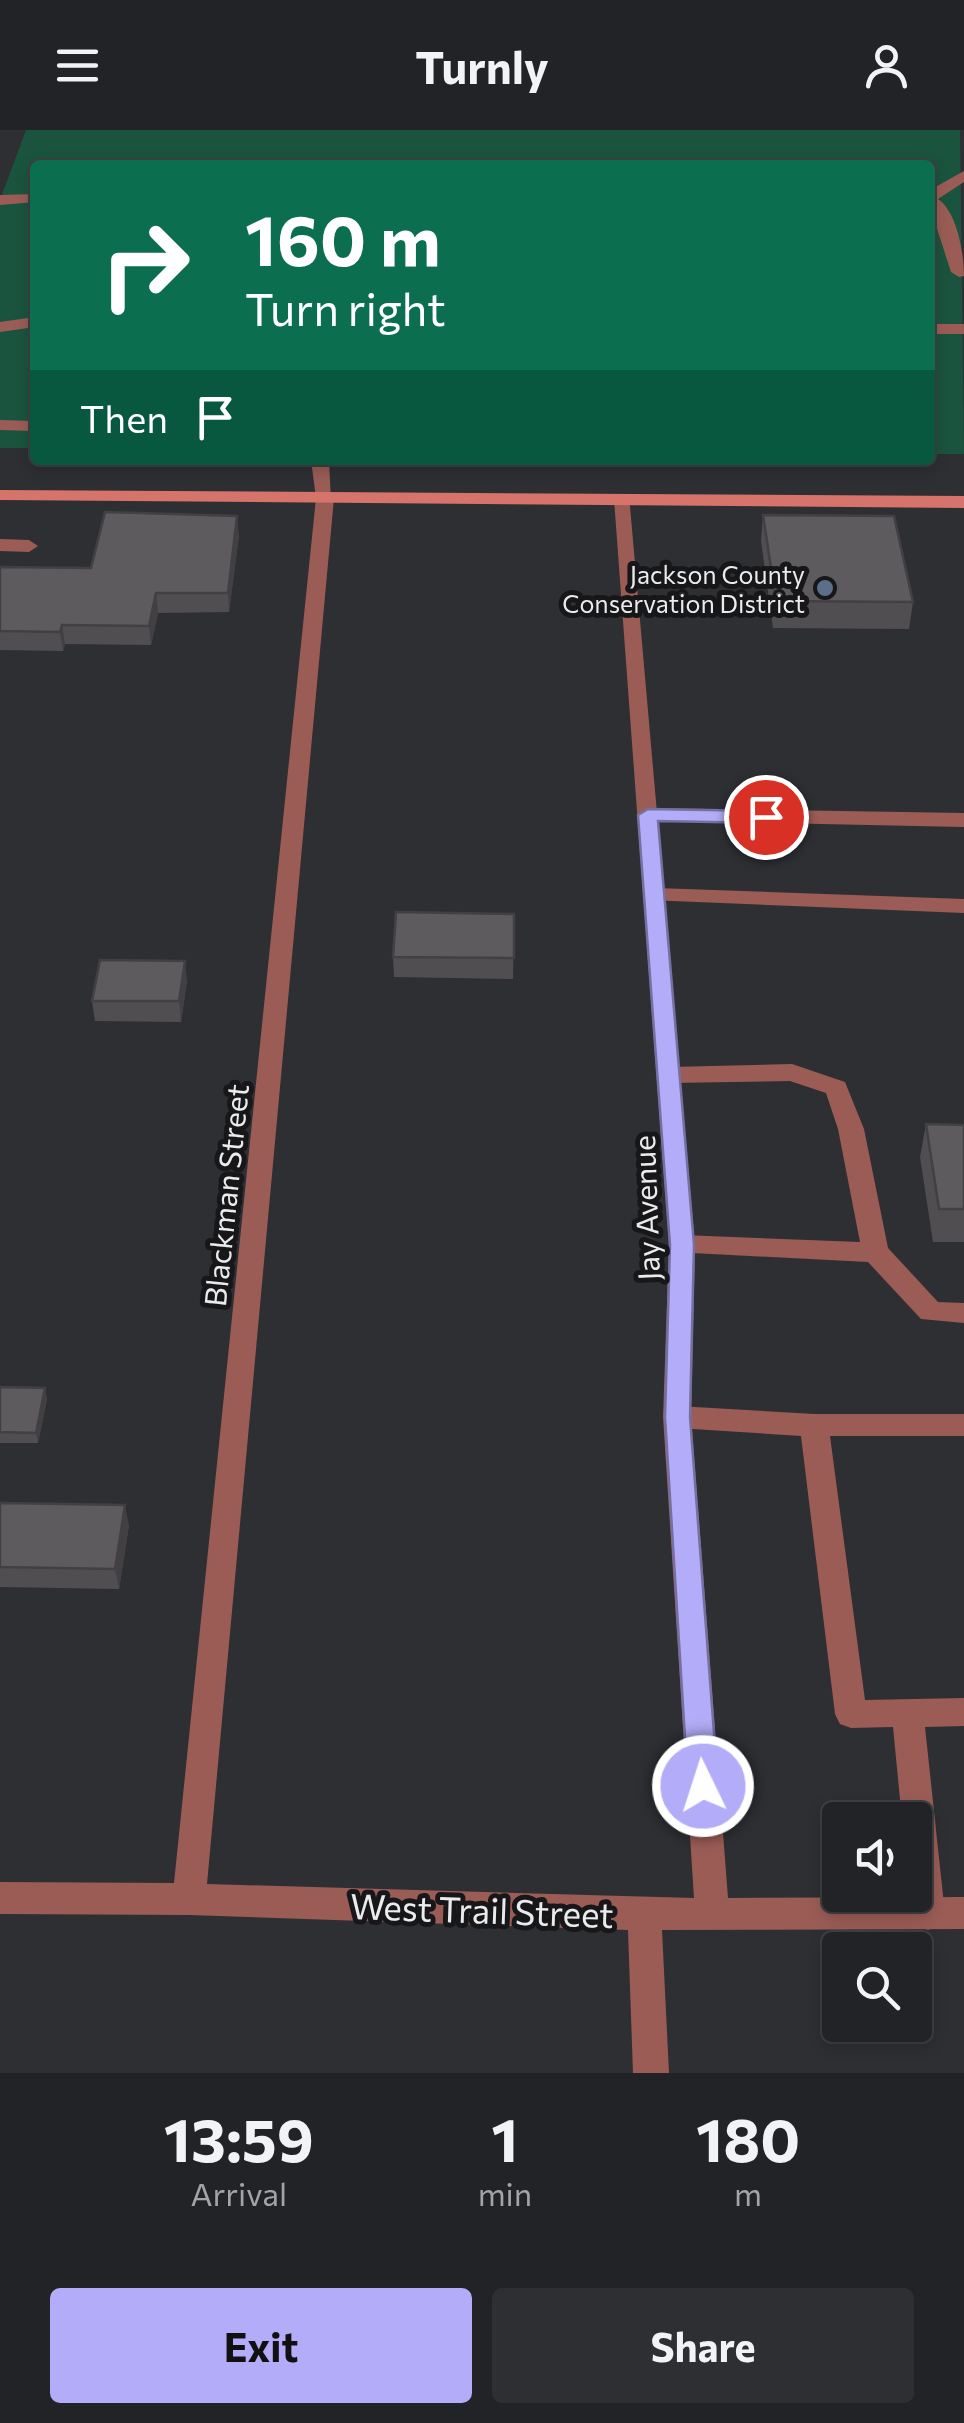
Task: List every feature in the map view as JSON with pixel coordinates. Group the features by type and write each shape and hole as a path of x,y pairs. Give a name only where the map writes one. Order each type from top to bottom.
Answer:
{"street":[{"path":"935,195 964,175"},
{"path":"0,200 30,198"},
{"path":"935,203 941,208 962,277"},
{"path":"0,327 30,323"},
{"path":"935,329 964,329"},
{"path":"0,425 30,426"},
{"name":"Blackman Street","path":"189,1900 325,498 321,465"},
{"path":"0,495 964,502"},
{"name":"Jay Avenue","path":"623,498 682,1245 678,1417 712,1914"},
{"path":"0,545 29,546"},
{"path":"648,815 964,820"},
{"path":"656,896 964,906"},
{"path":"670,1075 792,1072 836,1088 851,1129 875,1252 931,1312 964,1313"},
{"path":"682,1245 875,1252"},
{"path":"678,1417 814,1425 964,1426"},
{"path":"814,1425 851,1714 964,1712"},
{"path":"908,1712 928,1914"},
{"name":"West Trail Street","path":"0,1898 644,1914 964,1914"},
{"path":"644,1914 651,2073"}],"green space":[{"path":"26,130 960,130 964,454 935,454 935,160 30,160 30,448 0,448 0,200"}],"building":[{"path":"105,512 237,516 228,593 156,593 149,626 62,625 60,632 0,631 0,567 91,568"},
{"path":"763,515 894,516 913,602 776,601"},
{"path":"396,912 514,914 514,958 393,957"},
{"path":"100,960 185,961 179,1001 92,1001"},
{"path":"926,1124 964,1125 964,1209 939,1209"},
{"path":"0,1387 45,1388 36,1433 0,1432"},
{"path":"0,1503 125,1505 115,1569 0,1567"}],"place":[{"name":"Jackson County Conservation District","path":"825,588"}],"route":[{"path":"703,1786 678,1417 682,1245 648,815 766,817"}]}
